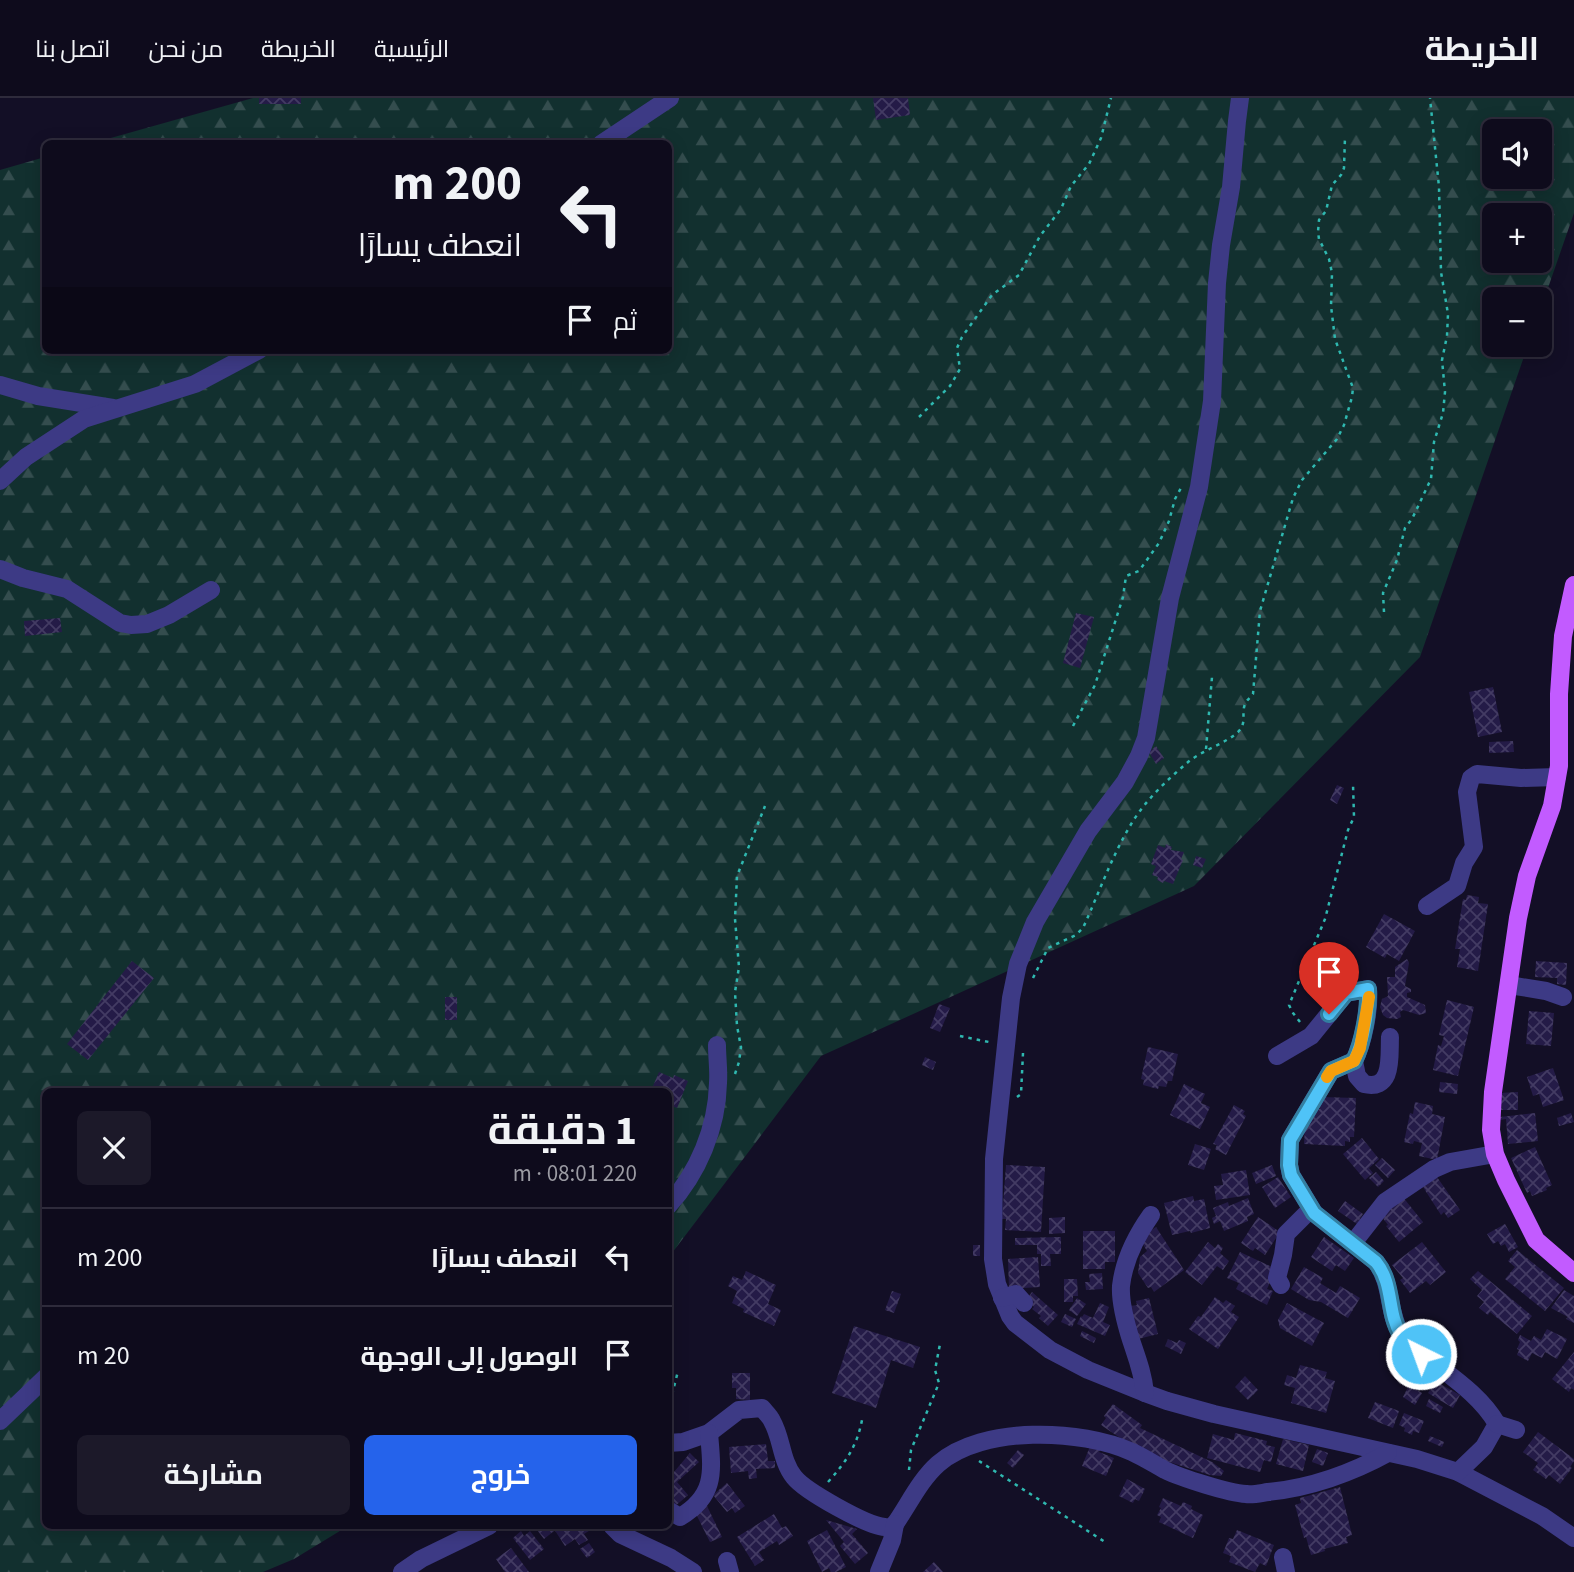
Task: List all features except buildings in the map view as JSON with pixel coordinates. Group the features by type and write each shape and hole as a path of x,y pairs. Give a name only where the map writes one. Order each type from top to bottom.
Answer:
{"main road":[{"path":"1574,585 1563,636 1559,694 1559,766 1552,806 1527,876 1518,918 1490,1130 1495,1154 1536,1240 1574,1273"}],"street":[{"path":"607,140 670,98"},
{"path":"1240,98 1217,283 1212,401 1199,487 1170,598 1146,738 1125,782 1088,831 1035,922 1018,964 1011,998 994,1159 993,1259 997,1284 1015,1323 1050,1350 1088,1370 1144,1393 1214,1413 1417,1459 1458,1472 1542,1516 1574,1538"},
{"path":"0,481 26,457 85,419 195,384 251,354"},
{"path":"0,385 38,397 117,408"},
{"path":"0,569 67,589 120,624 146,624 169,615 211,590"},
{"path":"1427,906 1457,886 1464,863 1474,847 1467,792 1471,778 1477,774 1557,777"},
{"path":"1278,1056 1311,1036 1346,993 1373,985 1360,1048 1354,1061 1357,1076 1364,1084 1376,1085 1386,1075 1390,1037"},
{"path":"1509,985 1546,991 1563,997"},
{"path":"672,1202 700,1160 712,1126 718,1085 717,1045"},
{"path":"1354,1061 1331,1071 1290,1140 1291,1175 1311,1209 1376,1262 1384,1272 1401,1335 1461,1384 1497,1423 1516,1430"},
{"path":"1353,1243 1385,1202 1434,1169 1450,1162 1495,1154"},
{"path":"1281,1285 1277,1278 1286,1234 1311,1209"},
{"path":"1144,1393 1143,1374 1130,1336 1121,1287 1129,1255 1138,1234 1151,1215"},
{"path":"1002,1298 1016,1294 1024,1303"},
{"path":"0,1421 42,1381"},
{"path":"672,1443 709,1433 739,1410 762,1408 772,1421 793,1476 805,1488 880,1527 888,1528 895,1524"},
{"path":"1458,1472 1484,1447 1497,1423"},
{"path":"672,1512 680,1517 699,1503 710,1478 712,1465 709,1433"},
{"path":"879,1572 892,1540 895,1524 926,1477 940,1463 962,1448 993,1439 1050,1434 1109,1442 1168,1471 1201,1483 1246,1494 1286,1490 1365,1466 1388,1453"},
{"path":"402,1572 421,1559 483,1529"},
{"path":"615,1529 693,1572"}],"path":[{"path":"919,417 950,386 960,369 957,348 961,337 992,295 1019,275 1040,236 1060,209 1070,186 1089,164 1101,138 1111,98"},
{"path":"1384,612 1383,593 1397,560 1405,528 1431,479 1434,442 1443,413 1445,392 1442,359 1448,314 1441,272 1439,187 1430,98"},
{"path":"1033,979 1048,948 1076,935 1083,928 1116,853 1142,809 1164,783 1188,762 1232,736 1244,721 1245,703 1253,694 1260,611 1293,498 1303,481 1337,439 1352,397 1353,388 1335,339 1331,306 1332,273 1318,232 1319,220 1326,211 1332,185 1344,168 1345,137"},
{"path":"1073,726 1095,685 1123,597 1126,576 1139,571 1155,550 1181,486 1199,487"},
{"path":"1206,749 1212,677"},
{"path":"1311,1036 1289,1005 1325,919 1348,830 1354,817 1353,784"},
{"path":"736,1073 741,1046 735,992 739,967 735,919 737,876 765,806"},
{"path":"960,1036 991,1042 1004,1049"},
{"path":"999,1107 1021,1094 1024,1043"},
{"path":"909,1470 912,1450 939,1383 935,1370 940,1344"},
{"path":"672,1395 678,1371"},
{"path":"805,1488 826,1484 834,1475 850,1455 859,1437 862,1420"},
{"path":"962,1448 987,1467 1105,1542"}],"green space":[{"path":"253,98 1574,98 1574,213 1548,287 1482,287 1482,357 1524,357 1420,657 1194,886 821,1056 672,1253 672,1088 42,1088 42,1529 343,1529 294,1559 263,1572 0,1572 0,170 42,158 42,354 672,354 672,140 104,140"}],"slow traffic":[{"path":"1327,1077 1331,1071 1354,1061 1360,1048 1369,997"}],"route":[{"path":"1329,1014 1346,993 1368,989 1369,998 1360,1048 1354,1061 1331,1071 1290,1140 1291,1175 1314,1213 1376,1262 1384,1272 1401,1335 1421,1354"}]}
